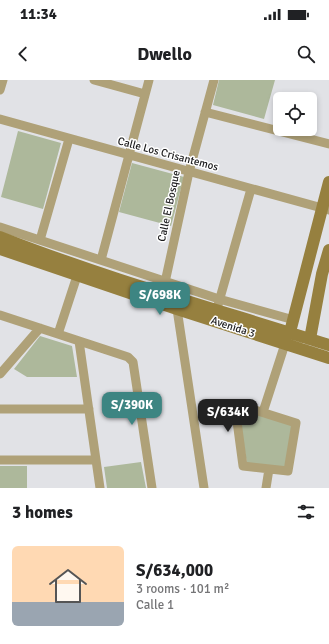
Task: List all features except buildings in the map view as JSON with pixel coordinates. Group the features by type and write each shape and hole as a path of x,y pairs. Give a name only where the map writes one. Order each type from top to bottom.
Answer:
{"street":[{"path":"0,90 3,80"},
{"path":"94,80 145,94"},
{"path":"101,260 149,80"},
{"name":"Calle El Bosque","path":"164,287 189,172 214,80"},
{"path":"205,112 329,144"},
{"name":"Calle Los Crisantemos","path":"0,120 325,209"},
{"path":"40,240 69,139"},
{"path":"292,326 325,209 329,182"},
{"path":"218,305 251,189"},
{"path":"0,227 101,260 164,287"},
{"name":"Avenida 3","path":"0,237 36,251 164,287 218,305 292,326 310,339 329,345"},
{"name":"Avenida 3","path":"0,249 77,276 329,358"},
{"path":"310,339 326,275 329,250"},
{"path":"58,334 77,276"},
{"path":"177,309 204,488"},
{"path":"0,315 128,357 133,362 152,488"},
{"path":"0,374 40,328"},
{"path":"79,341 100,488"},
{"path":"262,412 285,344"},
{"path":"239,405 262,412 296,423 288,471 244,466 236,414 239,405"},
{"path":"0,409 89,409"},
{"path":"0,460 96,460"},
{"path":"266,488 269,470"}],"green space":[{"path":"219,80 275,80 264,119 213,105"},
{"path":"18,131 61,143 43,209 1,197"},
{"path":"132,163 184,177 171,226 119,212"},
{"path":"40,336 72,346 77,377 27,377 14,369"},
{"path":"241,407 293,425 286,468 247,464 239,414"},
{"path":"141,462 146,488 107,488 104,467"},
{"path":"0,466 27,466 27,488 0,488"}]}
